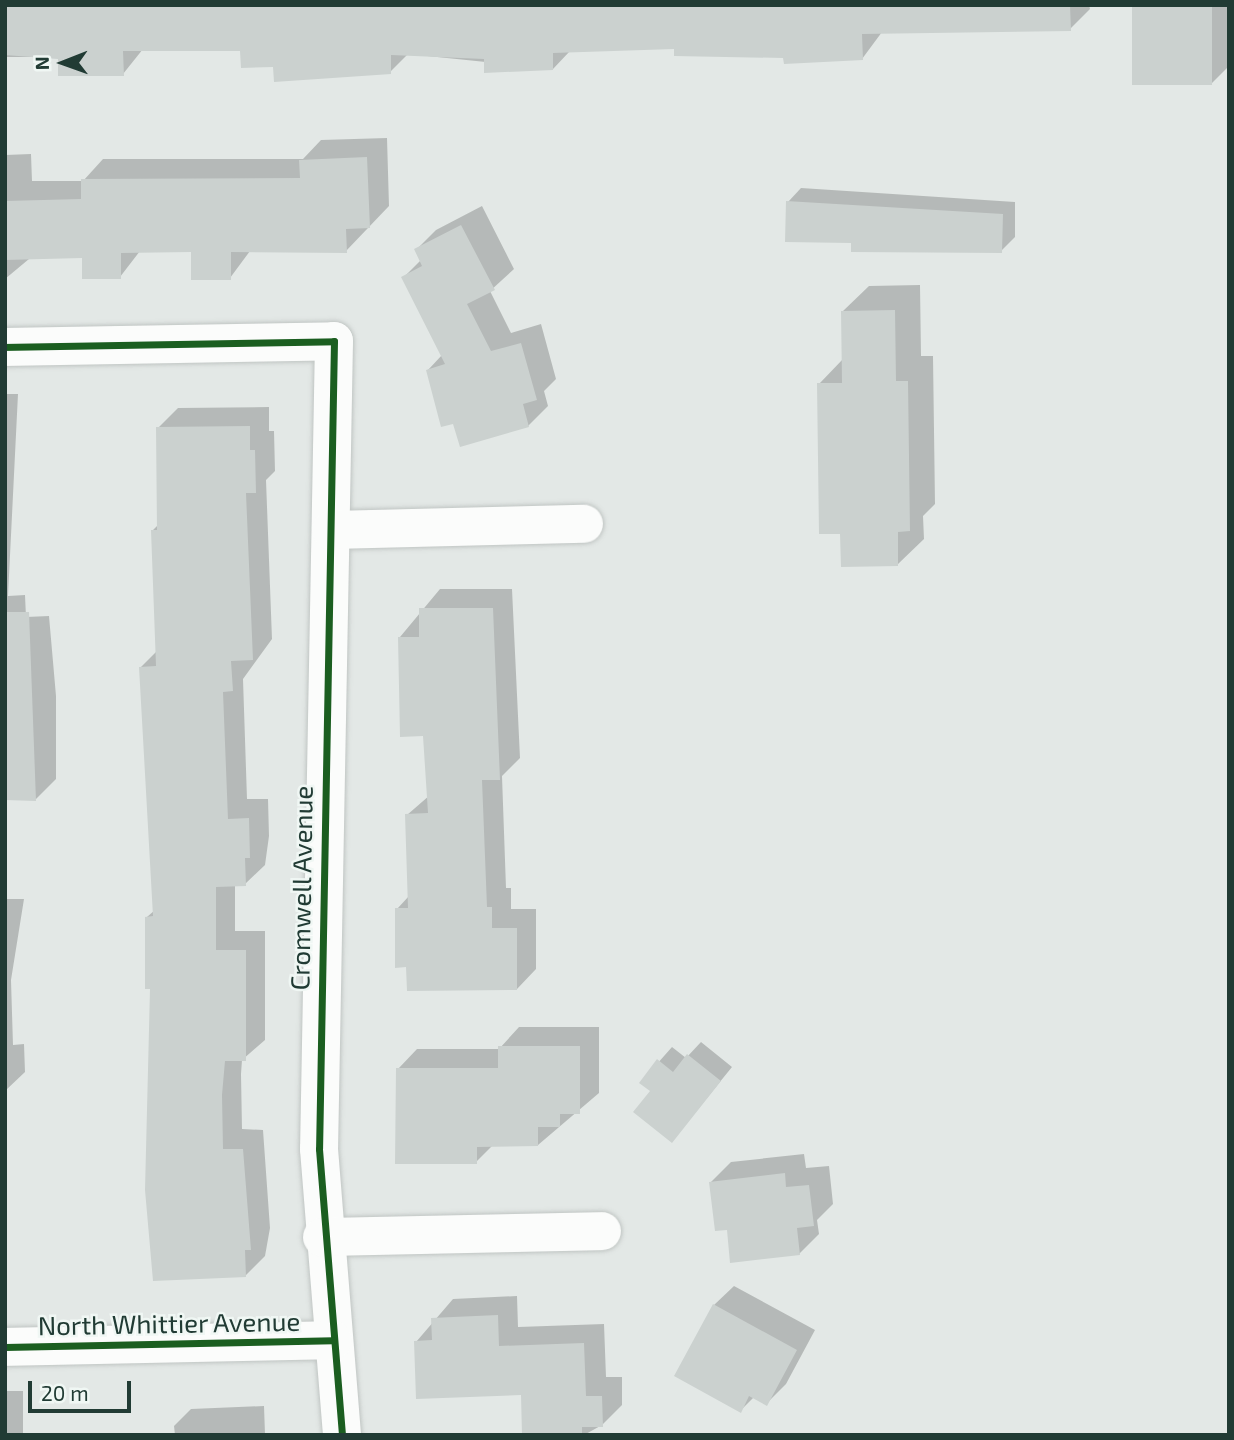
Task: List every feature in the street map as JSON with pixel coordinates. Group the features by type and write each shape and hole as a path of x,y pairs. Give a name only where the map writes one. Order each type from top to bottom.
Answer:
{"street":[{"name":"Cromwell Avenue","path":"5,347 334,341 320,986 322,1237 342,1435"},
{"path":"331,530 584,524"},
{"path":"322,1237 602,1231"},
{"name":"North Whittier Avenue","path":"5,1347 333,1340"}],"building":[{"path":"5,5 1070,5 1071,31 862,34 863,60 784,64 783,58 674,56 674,49 553,53 553,70 484,73 484,59 391,55 391,74 274,82 273,67 241,68 240,51 123,51 124,76 58,76 58,59 5,55"},
{"path":"1132,5 1212,5 1212,85 1132,85"},
{"path":"367,157 370,228 346,229 347,253 231,252 231,280 191,280 191,252 121,253 121,279 82,279 82,258 5,260 5,201 81,199 81,179 300,178 299,160"},
{"path":"786,201 1003,214 1002,253 851,252 851,243 785,242"},
{"path":"461,225 495,290 467,304 491,351 521,343 537,400 523,404 529,427 460,447 453,424 441,427 426,370 445,364 401,277 422,266 414,249"},
{"path":"895,310 896,381 908,381 910,531 898,532 898,566 841,567 840,534 819,534 817,383 842,383 841,311"},
{"path":"250,426 250,450 255,450 256,493 246,493 253,660 231,661 233,691 223,692 228,819 249,818 250,858 245,858 246,886 216,887 216,950 246,950 246,1061 225,1061 222,1095 223,1149 243,1149 251,1250 245,1250 246,1277 153,1281 145,1190 150,989 145,989 145,917 153,916 139,667 156,666 151,530 157,530 156,427"},
{"path":"419,608 493,608 500,780 482,780 487,907 492,907 492,928 517,928 517,990 407,991 406,967 395,968 395,908 408,908 405,814 428,813 423,736 400,737 398,637 419,637"},
{"path":"5,612 29,612 36,801 5,800"},
{"path":"498,1046 580,1046 580,1114 560,1114 560,1127 538,1127 538,1146 477,1147 477,1164 395,1164 396,1068 498,1068"},
{"path":"687,1054 721,1081 672,1143 633,1112 650,1091 639,1083 657,1059 673,1072"},
{"path":"785,1173 786,1187 809,1185 814,1226 797,1228 800,1255 730,1263 727,1230 715,1231 709,1182"},
{"path":"713,1304 797,1350 767,1406 749,1396 741,1413 674,1376"},
{"path":"498,1315 499,1346 584,1343 586,1396 602,1396 603,1427 582,1427 582,1435 522,1435 521,1395 416,1399 414,1341 432,1340 431,1318"}],"cycle path":[{"path":"5,347 334,341 319,1149 342,1435"},
{"path":"5,1347 333,1340"}]}
